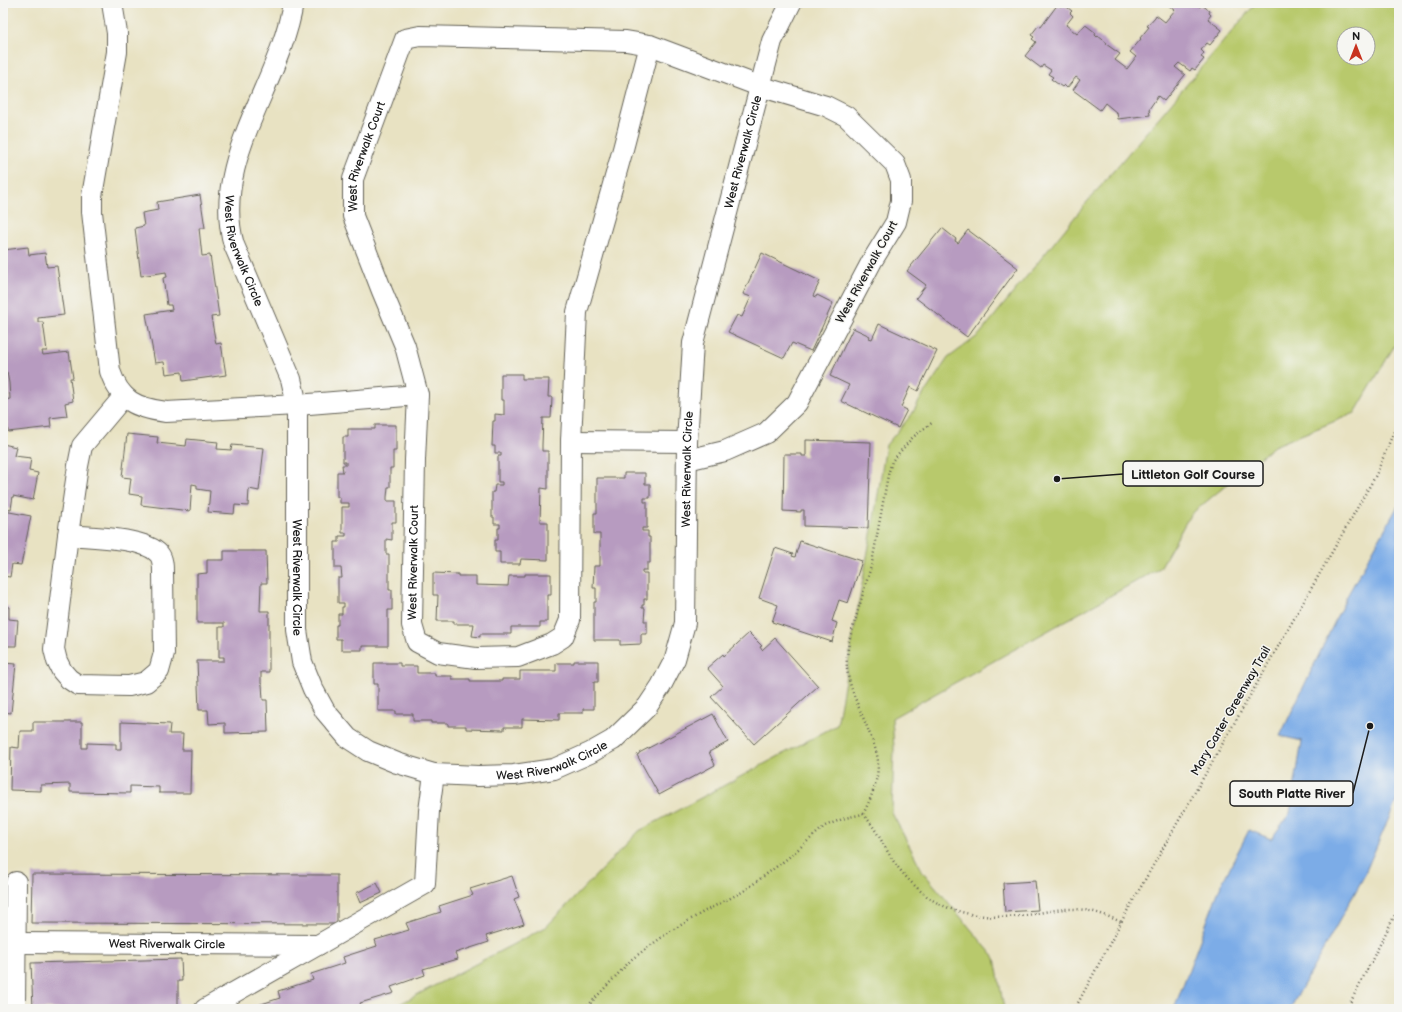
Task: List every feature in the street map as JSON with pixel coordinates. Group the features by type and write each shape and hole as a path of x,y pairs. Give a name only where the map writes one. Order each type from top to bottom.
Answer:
{"street":[{"path":"112,3 116,33 116,52 92,196 92,212 110,371 114,382 124,396 135,405 150,410 166,412 297,405 418,395"},
{"name":"West Riverwalk Circle","path":"293,3 287,31 248,130 238,160 231,188 229,214 230,232 234,244 291,379 297,405 297,630 302,662 313,689 325,711 348,738 368,751 397,764 434,774 478,776 514,775 554,769 590,753 613,740 647,707 661,686 675,659 686,623 687,451 693,343 759,86 772,41 791,3"},
{"name":"West Riverwalk Court","path":"571,441 687,451 725,451 766,433 797,403 872,261 896,222 902,201 901,180 895,164 846,116 826,106 759,86 650,45 626,41 420,36 405,39 353,179 353,216 405,346 418,395 415,460 412,626 417,642 438,652 476,658 518,656 552,644 564,637 570,620 571,441 577,312 623,149 650,45"},
{"path":"68,535 142,543 159,554 162,561 163,572 164,653 159,671 146,682 129,686 78,685 62,672 54,649 68,535 82,446 124,396"},
{"path":"205,1009 425,884 429,811 434,774"},
{"path":"15,1009 16,882"},
{"name":"West Riverwalk Circle","path":"16,943 318,945"}],"path":[{"name":"Mary Carter Greenway Trail","path":"1073,1009 1078,1003 1121,922 1376,475 1399,419"},
{"path":"585,1009 632,959 669,932 744,891 788,858 825,826 845,818 863,814 869,803 878,764 876,750 850,683 847,668 849,641 872,562 888,474 892,461 913,437 933,422"},
{"path":"863,814 872,823 895,862 910,881 923,894 932,900 956,911 972,915 1017,916 1034,914 1047,910 1068,909 1103,914 1121,922"},
{"path":"1347,1009 1399,907"}],"green space":[{"path":"1256,3 1399,3 1399,338 1355,413 1274,446 1190,515 1160,568 892,718 894,748 892,813 923,872 995,958 1004,1009 390,1009 546,927 639,831 837,725 886,445 912,414 948,358 979,335 1087,202"}],"water":[{"path":"1399,504 1399,795 1362,880 1290,1009 1174,1009 1220,887 1249,830 1271,839 1290,813 1302,741 1280,736 1346,598"}],"building":[{"path":"1165,3 1195,3 1200,7 1202,5 1210,11 1209,13 1211,15 1208,19 1222,30 1210,45 1207,43 1201,50 1204,53 1201,57 1204,59 1195,70 1192,68 1190,71 1179,63 1175,67 1185,75 1164,101 1158,96 1149,109 1150,115 1118,119 1117,113 1105,103 1100,110 1073,90 1080,80 1076,77 1067,88 1064,85 1062,87 1051,79 1053,77 1048,74 1051,70 1043,65 1041,68 1025,56 1036,42 1032,39 1034,37 1031,35 1038,26 1041,27 1058,4 1061,7 1063,4 1072,11 1070,13 1073,16 1066,25 1077,34 1085,25 1087,26 1096,33 1095,35 1097,37 1098,36 1120,54 1115,60 1127,69 1136,57 1130,52 1149,27 1147,26 1156,15 1165,22 1175,10"},
{"path":"200,195 205,228 199,228 202,256 210,255 219,316 211,317 216,344 221,343 226,375 183,381 182,372 166,374 164,362 155,363 146,314 172,310 171,305 167,305 163,278 167,277 166,272 141,276 135,228 144,226 142,213 158,210 157,202"},
{"path":"942,228 956,239 955,241 958,243 968,230 1018,268 967,337 916,298 926,285 907,271"},
{"path":"28,247 29,255 45,253 47,267 57,266 64,315 38,318 38,322 43,322 47,351 42,351 43,355 69,352 73,378 70,378 73,401 65,403 67,416 50,418 51,427 8,432 5,400 10,399 9,383 7,372 3,372 3,250"},
{"path":"762,253 820,281 813,296 816,297 817,295 833,303 811,351 792,343 784,358 728,332 737,315 742,317 751,297 743,294"},
{"path":"879,324 937,351 918,391 910,387 901,407 907,410 898,428 841,401 849,385 830,376 853,328 870,336 869,338 872,339"},
{"path":"501,374 522,374 522,379 549,379 548,397 552,397 551,418 543,418 542,445 542,451 548,451 548,489 541,488 540,522 548,522 548,560 521,559 520,564 500,564 500,552 495,552 495,540 498,540 498,528 500,528 500,524 494,524 494,517 492,517 492,492 494,492 495,485 502,485 502,482 498,482 498,456 501,456 501,453 495,453 495,446 492,446 493,421 495,421 495,414 504,415 504,400 501,400"},
{"path":"375,425 396,425 396,451 393,451 393,468 390,468 390,487 388,487 387,497 387,501 396,501 396,522 392,522 392,540 386,539 386,554 389,554 389,590 392,590 392,610 388,610 388,646 362,646 362,650 341,650 341,639 336,639 336,625 338,625 338,614 342,614 342,607 344,607 344,603 338,603 338,578 342,578 341,568 335,568 335,542 339,542 339,536 346,536 346,533 342,533 342,507 349,507 349,503 340,503 340,497 337,497 337,472 343,472 342,465 346,465 346,462 343,462 343,437 348,437 348,429 375,429"},
{"path":"127,434 158,437 157,443 186,446 187,439 218,442 217,449 231,450 232,445 264,448 259,491 249,489 248,506 235,505 234,514 208,512 210,491 197,489 197,485 192,484 190,511 141,505 142,496 129,494 131,478 122,477"},
{"path":"806,440 871,442 868,528 804,526 804,510 801,510 801,512 783,511 784,454 802,454 802,456 806,456"},
{"path":"3,444 16,447 14,456 31,458 29,471 38,473 33,500 13,496 11,509 5,508 4,511 31,516 21,565 12,564 10,577 3,576"},
{"path":"624,473 645,473 645,484 650,484 650,498 644,498 644,502 647,502 647,528 642,528 642,531 648,531 648,537 650,537 650,563 647,563 647,570 642,570 642,573 647,573 647,599 644,599 644,605 642,605 642,608 645,608 644,621 647,621 647,634 641,634 641,644 620,645 620,640 594,640 594,602 596,602 596,588 593,588 594,566 600,566 600,534 594,534 594,513 597,513 597,478 624,478"},
{"path":"800,541 862,561 848,603 839,600 832,621 837,623 832,642 772,622 778,605 759,598 775,548 793,554 792,556 795,557"},
{"path":"224,551 266,551 267,583 261,583 260,611 269,611 269,672 261,672 263,700 267,700 268,732 225,733 225,723 209,724 208,710 199,710 197,661 224,661 224,657 219,657 219,627 224,627 224,623 197,623 197,574 207,573 207,560 224,560"},
{"path":"433,573 458,574 458,576 476,576 476,585 508,586 509,576 525,576 525,574 551,574 551,595 547,595 547,622 540,622 540,627 511,627 511,634 480,634 480,637 472,636 474,624 454,624 454,621 437,621 438,595 433,595"},
{"path":"3,606 9,607 9,619 18,620 16,646 3,646"},
{"path":"749,633 762,646 760,647 762,650 775,638 818,686 754,744 711,697 723,686 707,668 723,654 724,656"},
{"path":"574,661 598,661 598,682 594,682 594,709 583,709 583,713 559,713 559,720 522,719 522,727 504,727 504,730 466,729 466,726 448,726 448,723 413,721 413,714 396,714 396,711 378,711 378,684 374,684 374,663 400,663 400,666 417,666 417,673 435,673 435,676 452,676 452,679 470,679 470,681 502,681 502,679 520,679 520,671 556,671 556,663 574,663"},
{"path":"3,663 16,664 11,713 3,712"},
{"path":"713,714 728,742 709,752 715,765 659,795 637,755"},
{"path":"33,722 82,722 82,748 87,748 87,743 116,744 116,749 121,749 121,722 170,724 169,734 183,734 182,750 191,750 190,793 159,793 159,787 130,786 130,793 70,792 70,784 41,785 41,791 10,790 11,747 19,748 20,731 33,731"},
{"path":"32,874 337,875 337,924 31,923"},
{"path":"512,876 519,897 514,899 524,924 486,936 489,942 455,953 458,959 423,969 425,975 391,987 394,993 360,1003 362,1009 246,1009 280,998 278,991 313,980 311,974 345,963 343,957 377,946 375,940 409,930 406,923 441,912 439,906 473,895 470,889"},
{"path":"1035,881 1038,910 1005,912 1003,883"},
{"path":"377,883 382,893 360,903 356,893"},
{"path":"181,959 182,981 178,981 178,1007 33,1009 31,963"}],"place":[{"name":"Littleton Golf Course","path":"1057,479"},
{"name":"South Platte River","path":"1370,726"}]}
